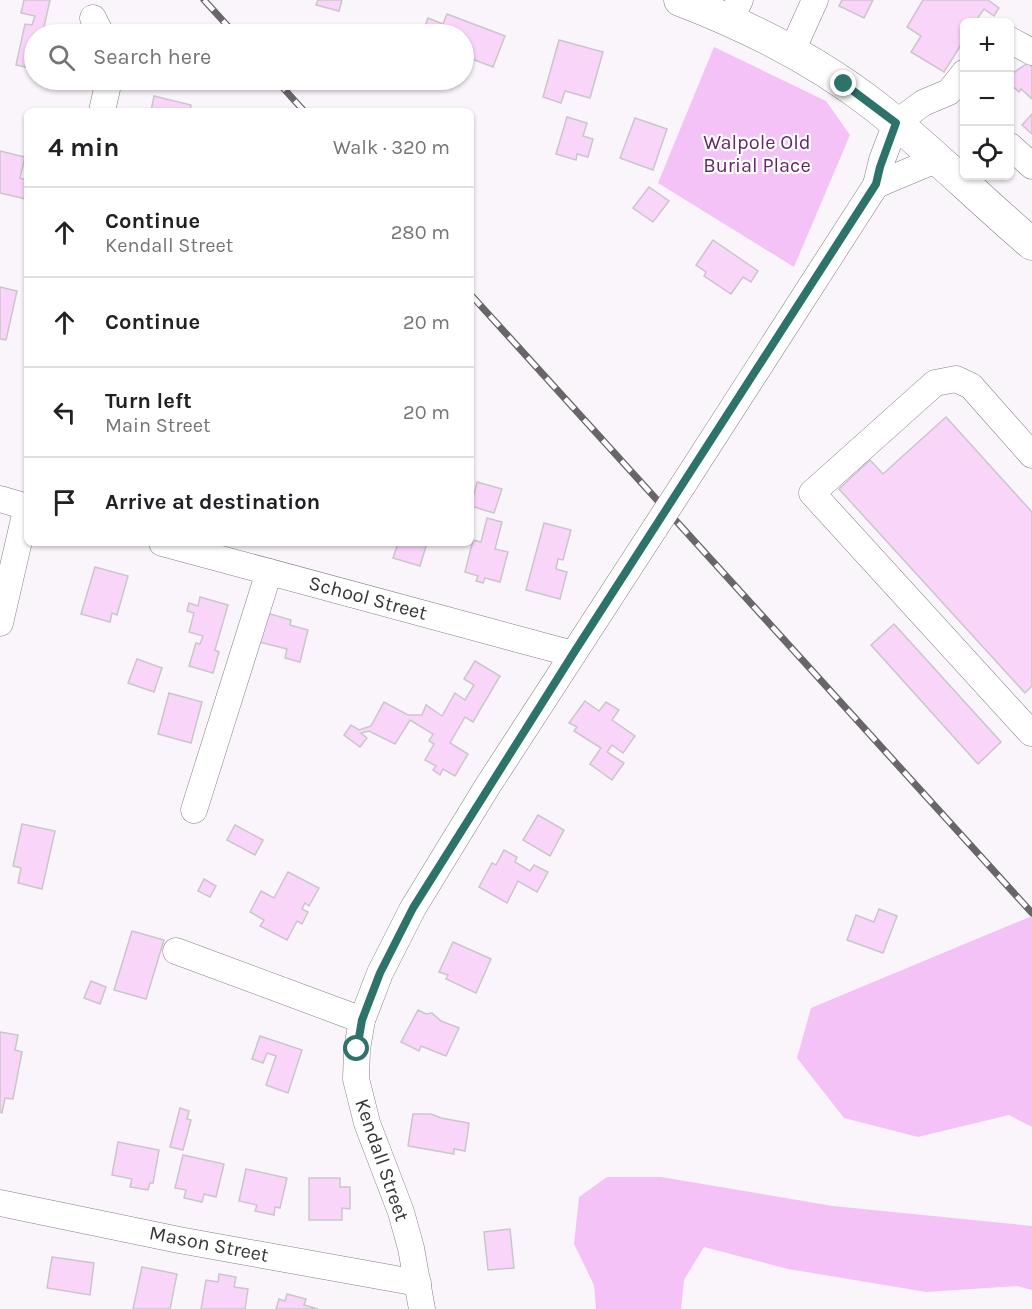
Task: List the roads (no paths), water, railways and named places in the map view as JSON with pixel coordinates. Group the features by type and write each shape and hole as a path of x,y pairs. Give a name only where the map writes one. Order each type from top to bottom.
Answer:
{"main road":[{"path":"680,0 735,10 791,52 844,84 896,123 1032,244"}],"street":[{"path":"791,52 815,0"},
{"path":"1014,42 1032,52"},
{"path":"103,108 107,90"},
{"path":"896,123 923,103 959,90"},
{"name":"Kendall Street","path":"422,1309 401,1212 367,1123 356,1079 357,1049 362,1020 380,973 413,908 573,654 876,184 896,123"},
{"path":"1014,150 1032,166"},
{"path":"876,184 938,159"},
{"path":"1032,455 971,386 956,379 935,383 812,493 1032,732"},
{"path":"0,500 24,506"},
{"path":"0,623 24,520"},
{"name":"School Street","path":"173,546 573,654"},
{"path":"194,810 269,572"},
{"path":"176,951 362,1020"},
{"name":"Mason Street","path":"0,1203 179,1240 418,1283"}],"railway":[{"path":"204,0 226,24"},
{"path":"285,90 301,108"},
{"path":"474,298 1032,913"}],"park label":[{"name":"Walpole Old Burial Place","path":"757,154"}]}
